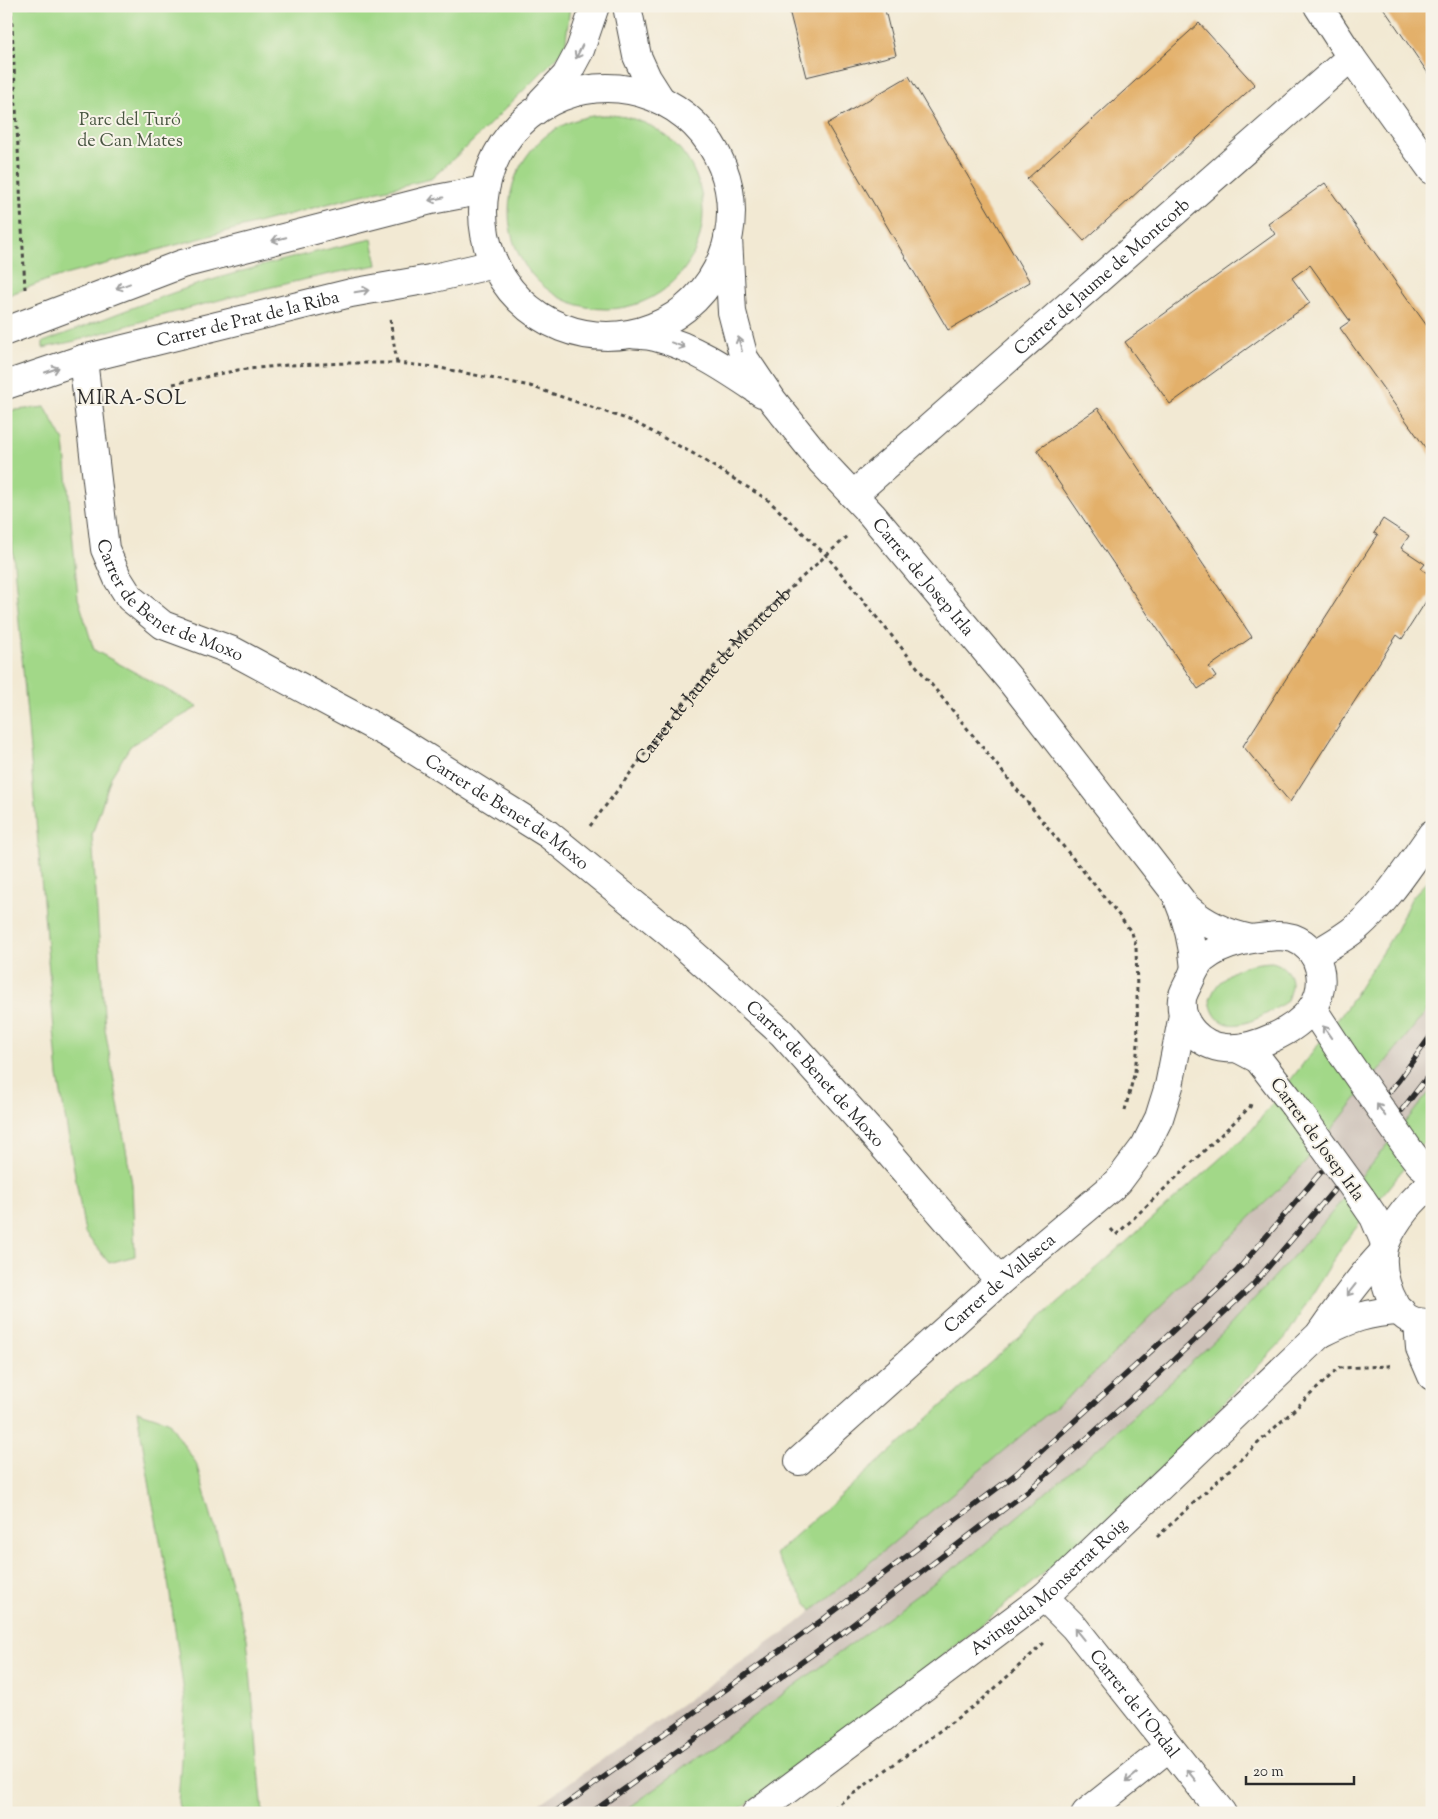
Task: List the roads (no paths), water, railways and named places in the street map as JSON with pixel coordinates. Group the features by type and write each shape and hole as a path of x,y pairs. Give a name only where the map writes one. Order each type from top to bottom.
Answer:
{"street":[{"path":"595,6 580,50 566,76 509,134 493,160 484,190 482,215 486,240 494,264 506,285 522,302 540,317 561,328 584,334 607,336 631,334 654,336 686,348 722,366 773,401"},
{"path":"627,6 637,56 647,78 661,100"},
{"path":"1318,6 1351,57 1432,170"},
{"name":"Carrer de Jaume de Montcorb","path":"853,495 1351,57"},
{"path":"532,112 565,94 594,88 617,88 639,91 661,100 689,119 712,145 723,167 729,192 731,215 728,238 721,261 709,282 693,301 675,316 653,327 631,334"},
{"path":"6,331 182,264 431,200 484,190"},
{"name":"Carrer de Josep Irla","path":"728,238 732,312 744,358 773,401 822,462 872,515 1011,681 1175,894"},
{"name":"Carrer de Prat de la Riba","path":"6,385 83,359 351,293 430,279 494,264"},
{"name":"Carrer de Benet de Moxo","path":"83,359 105,549 118,579 130,598 163,625 233,651 390,735 548,834 673,936 782,1033 891,1154 1000,1281"},
{"path":"1314,955 1356,928 1371,914 1400,879 1432,834"},
{"path":"1175,894 1199,918 1216,927 1252,939"},
{"path":"1175,894 1188,924 1195,969"},
{"path":"1278,936 1294,938 1314,955 1319,964 1320,989 1312,1008 1293,1026 1279,1035 1252,1045 1225,1047 1205,1043 1197,1037 1183,1015 1182,999 1195,969 1203,959 1220,948 1252,939 1278,936"},
{"path":"1312,1008 1409,1150 1420,1164 1432,1174"},
{"name":"Carrer de Vallseca","path":"799,1461 1000,1281 1118,1182 1145,1146 1159,1118 1169,1086 1183,1015"},
{"name":"Carrer de Josep Irla","path":"1225,1047 1258,1059 1293,1104 1374,1217 1384,1248"},
{"name":"Carrer de Vallseca","path":"1169,1086 1180,1067 1192,1057 1225,1047"},
{"name":"Avinguda Monserrat Roig","path":"756,1813 1044,1597 1319,1335 1384,1248 1401,1217 1424,1190 1432,1184"},
{"path":"1384,1248 1384,1276 1392,1298 1417,1319 1420,1348 1432,1376"},
{"name":"Avinguda Monserrat Roig","path":"1319,1335 1362,1315 1383,1312 1417,1319"},
{"name":"Carrer de l'Ordal","path":"1044,1597 1074,1627 1222,1813"},
{"path":"1086,1813 1169,1747"}],"railway":[{"path":"1389,1092 1432,1034"},
{"path":"1402,1110 1432,1071"},
{"path":"554,1813 825,1618 1016,1474 1237,1271 1321,1172"},
{"path":"591,1813 838,1636 1029,1490 1148,1384 1252,1286 1334,1190"}],"district":[{"name":"MIRA-SOL","path":"132,397"}],"park label":[{"name":"Parc del Turó de Can Mates","path":"130,129"}]}
